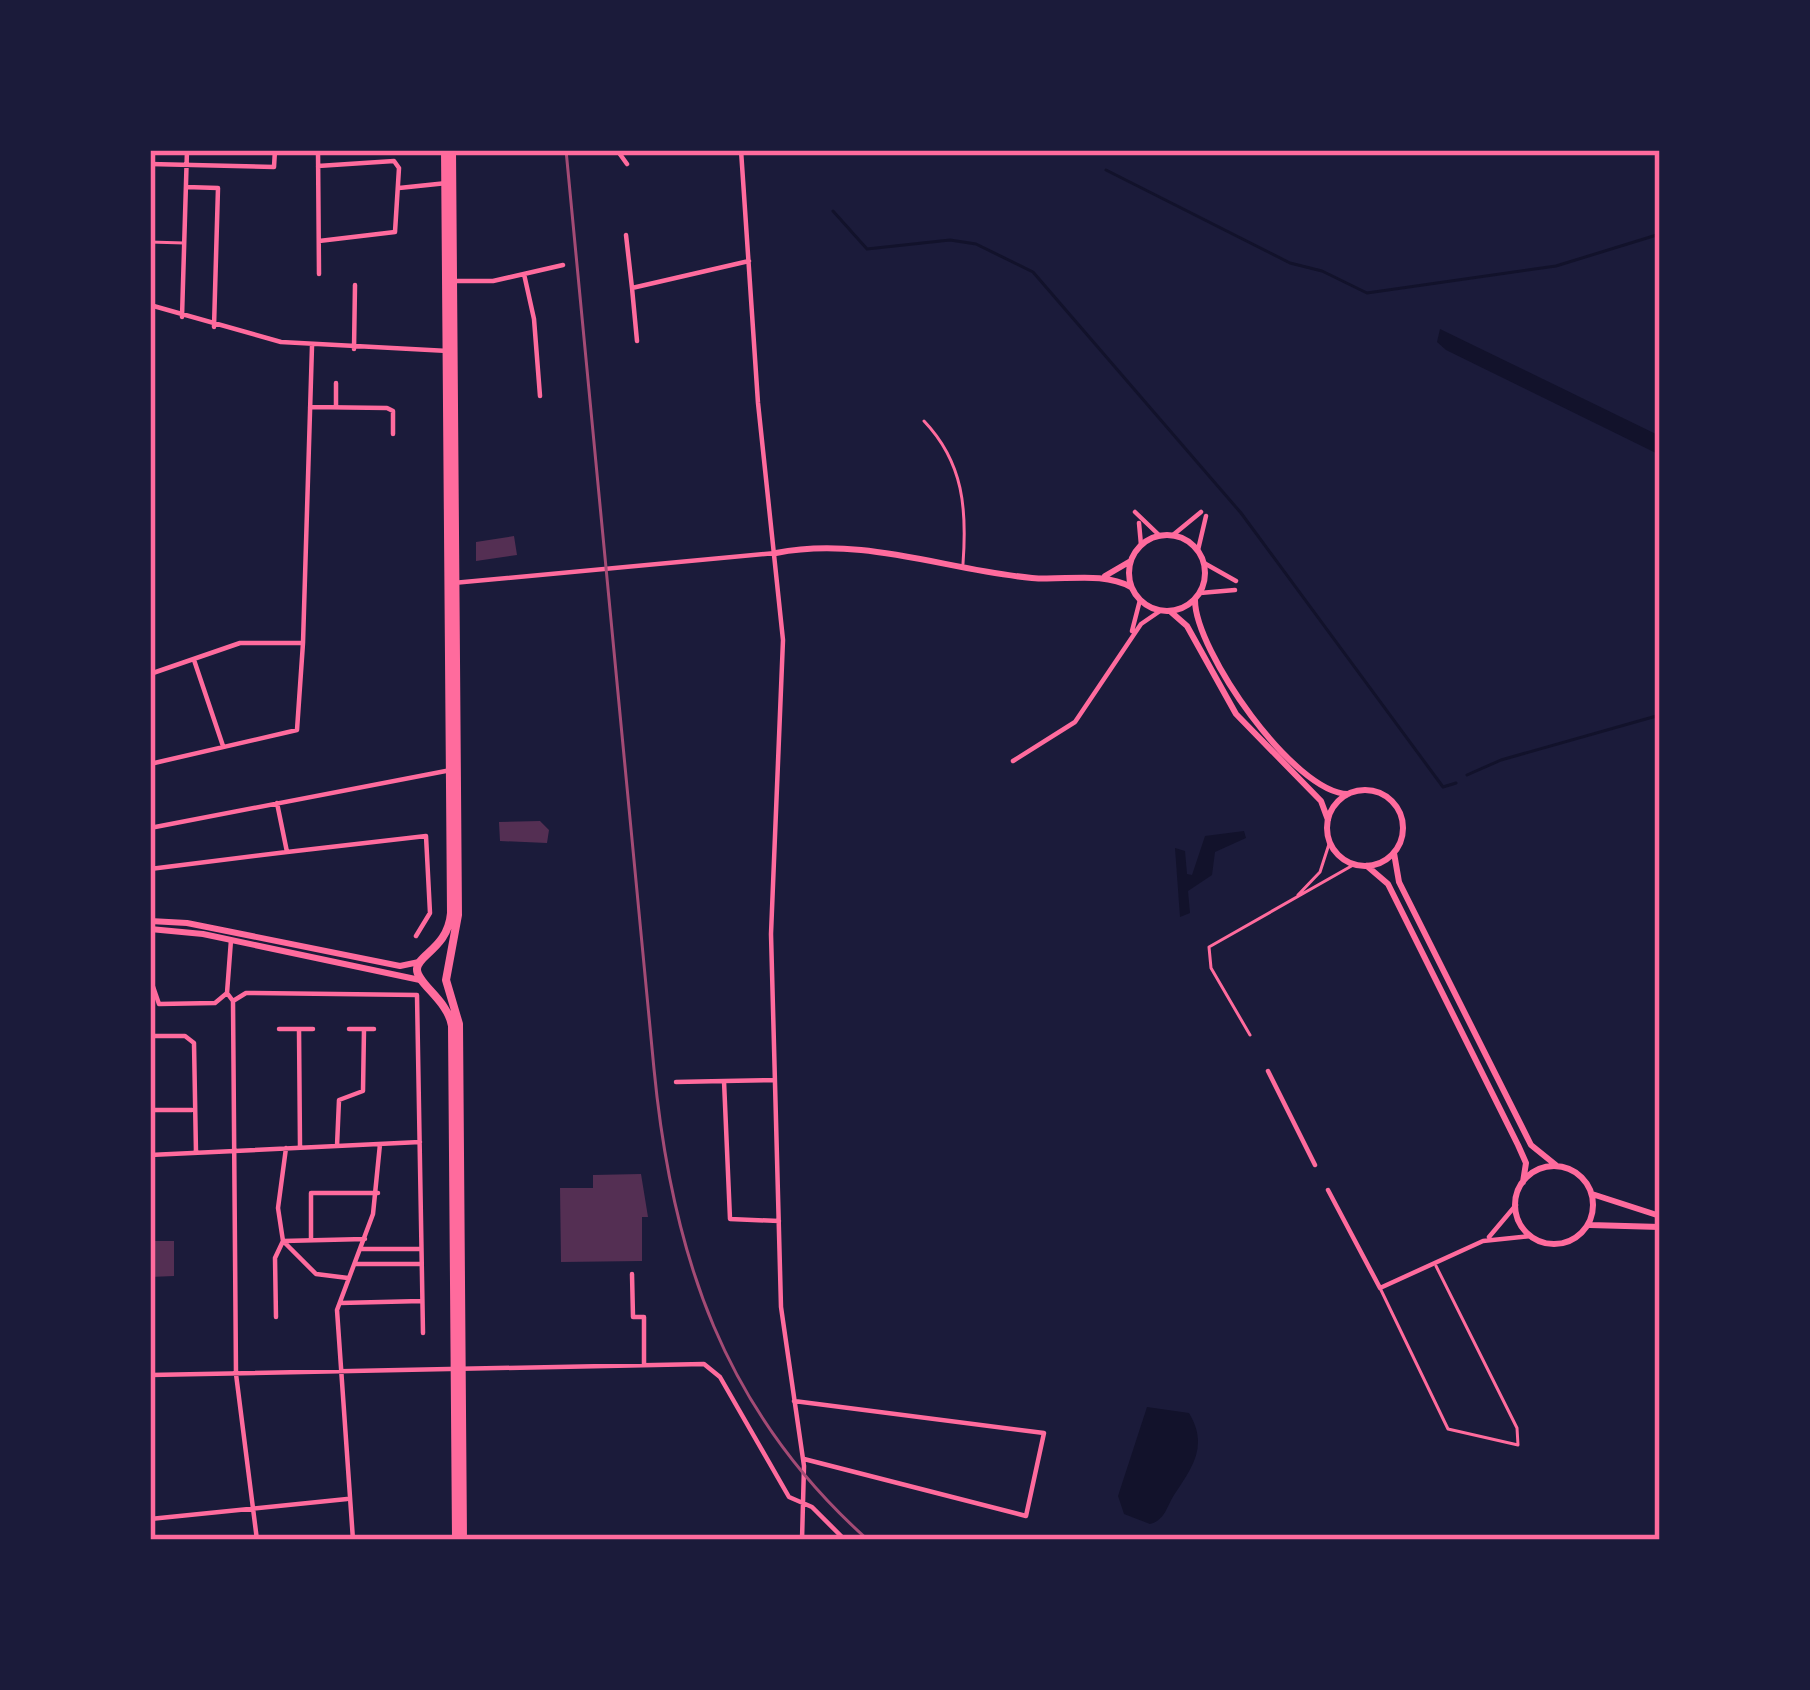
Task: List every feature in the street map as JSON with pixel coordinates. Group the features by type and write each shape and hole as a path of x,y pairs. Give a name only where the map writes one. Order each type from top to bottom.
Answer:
{"main road":[{"path":"448,150 451,920 433,953 419,962 420,980 445,1002 452,1026 459,1540"},
{"path":"453,769 458,915 446,980 459,1024 456,1368"},
{"path":"433,953 447,960"},
{"path":"430,986 446,980"}],"street":[{"path":"182,317 187,150"},
{"path":"150,164 274,167 275,150"},
{"path":"318,150 319,274"},
{"path":"617,150 627,164"},
{"path":"741,150 784,674 771,920 774,1080 782,1317 803,1459 802,1540"},
{"path":"318,166 390,160 398,165 399,188 399,227 392,234 319,242"},
{"path":"399,188 449,183"},
{"path":"185,188 218,188 214,327"},
{"path":"626,235 637,341"},
{"path":"632,288 748,261"},
{"path":"449,281 563,266"},
{"path":"524,274 534,319 541,396"},
{"path":"354,349 355,285"},
{"path":"150,305 214,327 312,346 450,351"},
{"path":"150,764 300,727 312,346"},
{"path":"336,383 336,407"},
{"path":"310,407 387,408 393,411 393,434"},
{"path":"1141,545 1136,512 1160,536"},
{"path":"1132,559 1132,586 1140,600 1160,611 1171,612 1236,585 1204,563 1198,550 1203,514 1173,536"},
{"path":"1090,579 1115,574 1141,545 1160,536 1173,536 1198,550"},
{"path":"452,584 865,550 1028,578 1090,579 1132,586"},
{"path":"1204,563 1198,597 1204,635 1247,710 1320,784 1348,794 1373,790 1395,804 1403,828 1394,853 1399,882 1531,1145 1557,1166 1578,1174 1592,1194 1660,1216"},
{"path":"1127,642 1140,600"},
{"path":"1013,761 1075,722 1146,617 1160,611"},
{"path":"1171,612 1187,626 1236,714 1321,801 1330,842 1388,884 1518,1145 1526,1163 1516,1205 1504,1225 1483,1241"},
{"path":"150,674 243,642 303,644"},
{"path":"194,659 224,746"},
{"path":"150,828 453,769"},
{"path":"1328,820 1348,794"},
{"path":"277,803 287,851"},
{"path":"150,869 423,835 430,844 430,913 416,935"},
{"path":"1367,866 1394,853"},
{"path":"150,925 187,923 400,966 419,962"},
{"path":"150,925 420,980"},
{"path":"150,978 159,1004 215,1003 227,993 232,940"},
{"path":"227,993 233,1000 236,1373 257,1540"},
{"path":"233,1000 246,993 413,993 420,1006 423,1333"},
{"path":"279,1029 313,1030"},
{"path":"299,1029 300,1147"},
{"path":"349,1029 374,1029"},
{"path":"337,1146 339,1100 363,1091 364,1029"},
{"path":"150,1036 185,1036 194,1043 196,1153"},
{"path":"1268,1071 1315,1165"},
{"path":"676,1082 774,1080"},
{"path":"724,1081 730,1219 778,1221"},
{"path":"150,1110 195,1109"},
{"path":"150,1152 421,1142"},
{"path":"352,1540 338,1370 340,1303 379,1193 380,1144"},
{"path":"286,1148 278,1208 284,1241 316,1274 349,1279"},
{"path":"1523,1182 1538,1170 1557,1166"},
{"path":"1328,1190 1380,1288 1483,1241 1511,1234 1563,1243 1587,1226 1616,1222 1660,1227"},
{"path":"311,1239 311,1193 379,1193"},
{"path":"1587,1226 1592,1194"},
{"path":"1516,1205 1531,1236"},
{"path":"284,1241 365,1239"},
{"path":"276,1317 275,1254 284,1241"},
{"path":"361,1249 422,1249"},
{"path":"355,1264 421,1264"},
{"path":"632,1274 633,1317 644,1317 644,1364"},
{"path":"340,1303 422,1301"},
{"path":"150,1375 644,1364 712,1368 789,1498 802,1503 845,1540"},
{"path":"794,1400 1044,1432 1025,1516 803,1459"},
{"path":"150,1519 349,1498"}],"lane":[{"path":"150,242 184,243"},
{"path":"925,421 941,440 959,477 963,566"},
{"path":"1293,900 1320,872 1330,842"},
{"path":"1250,1035 1213,973 1207,950 1355,864"},
{"path":"1380,1288 1448,1430 1518,1445 1517,1427 1435,1264"}],"shaded area":[{"path":"1440,329 1660,436 1660,455 1446,350 1437,342"},
{"path":"1244,831 1246,838 1215,852 1212,875 1188,891 1190,913 1180,917 1175,848 1185,851 1187,874 1192,875 1205,836"},
{"path":"1147,1407 1189,1413 1198,1436 1192,1466 1162,1516 1150,1524 1124,1514 1118,1496"}],"building":[{"path":"514,536 517,555 476,561 476,542"},
{"path":"540,821 549,830 547,843 500,841 499,822"},
{"path":"641,1174 648,1217 642,1217 642,1261 561,1262 560,1188 593,1188 593,1175"},
{"path":"150,1241 174,1241 174,1276 150,1277"}],"waterway":[{"path":"1106,170 1290,263 1322,271 1367,293 1556,266 1660,234"},
{"path":"833,211 867,249 950,240 976,244 1033,272 1241,513 1443,787 1456,783"},
{"path":"1467,775 1501,760 1660,715"}],"railway":[{"path":"566,150 654,1069 675,1203 714,1326 742,1384 776,1439 818,1491 868,1540"}]}
